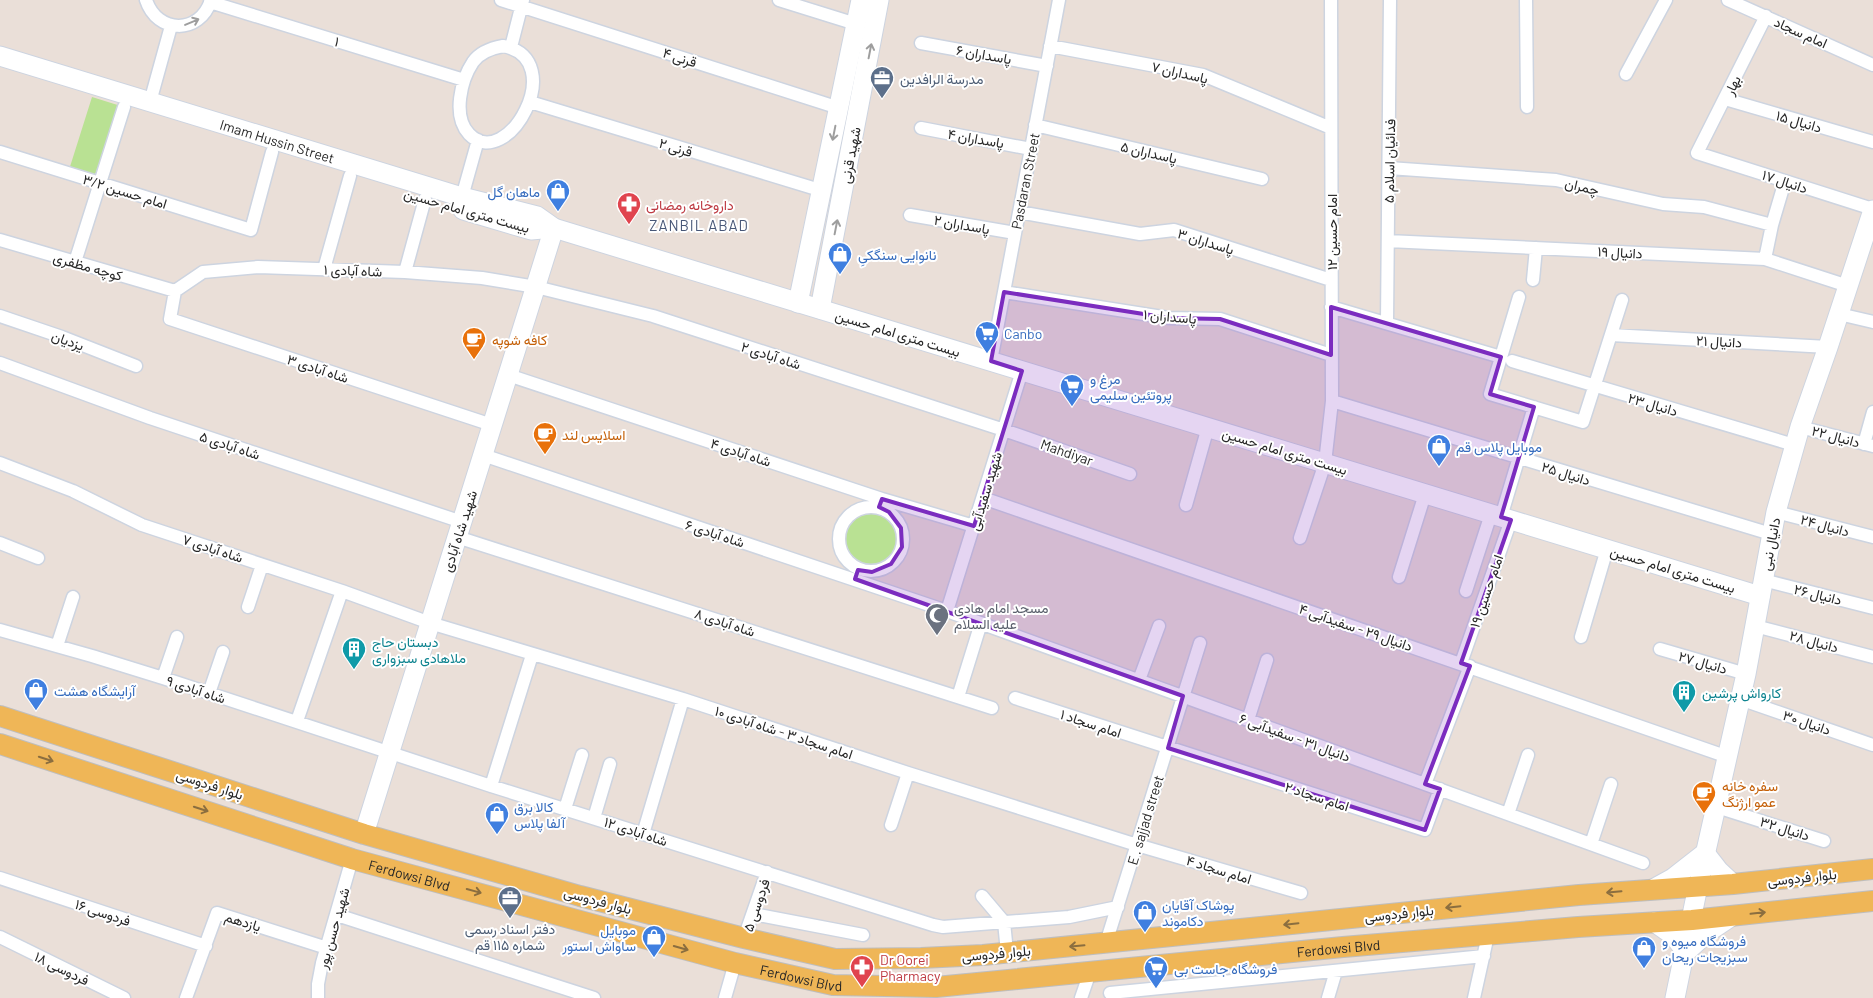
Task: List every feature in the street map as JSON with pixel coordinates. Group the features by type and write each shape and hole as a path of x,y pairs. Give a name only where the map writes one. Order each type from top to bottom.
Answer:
{"main road":[{"name":"شهید قرنی","path":"798,303 823,191 861,0"},
{"name":"شهید قرنی","path":"820,310 879,0"},
{"name":"Imam Hussin Street","path":"0,56 126,101"},
{"name":"Imam Hussin Street","path":"0,69 126,101 150,102 462,197 537,216 554,228"},
{"name":"بیست متری امام حسین","path":"126,101 272,152 425,199 531,230 554,228 1606,549 1762,588"},
{"name":"دانیال نبی","path":"1675,998 1705,853 1746,674 1776,512 1794,445 1848,286 1869,240 1873,209"},
{"name":"شهید شاه آبادی","path":"364,834 554,228"},
{"name":"بلوار فردوسی","path":"0,716 364,834 580,896 835,959 922,958 1007,952 1544,898 1733,884 1873,869"},
{"name":"Ferdowsi Blvd","path":"0,744 352,859 735,963 833,985 936,987 1547,929 1692,920"},
{"path":"1653,889 1673,878 1705,853 1719,871 1733,884"},
{"path":"1544,898 1547,929"},
{"path":"1692,920 1873,901"},
{"path":"1654,922 1674,936 1686,952 1708,932 1732,916"}],"street":[{"path":"146,0 155,17 171,26 186,25 200,19 211,1"},
{"name":"قرنی ۴","path":"501,0 523,3 839,108"},
{"path":"779,0 856,24"},
{"name":"Pasdaran Street","path":"991,362 1059,0"},
{"name":"امام حسین ۱۲","path":"1300,538 1324,463 1332,402 1331,0"},
{"name":"فدائیان اسلام ۵","path":"1387,322 1390,0"},
{"path":"1526,0 1527,107"},
{"path":"1626,74 1666,0"},
{"name":"امام سجاد","path":"1728,0 1873,65"},
{"name":"۱","path":"211,1 464,80"},
{"path":"511,48 523,3"},
{"name":"بهار","path":"1697,153 1766,16"},
{"path":"150,102 171,26"},
{"name":"پاسداران ۶","path":"921,43 1046,66"},
{"path":"503,46 511,48 524,56 530,64 532,75 530,102 523,117 508,135 492,141 478,140 469,134 461,118 460,98 464,80 474,61 483,53 492,48 503,46"},
{"name":"پاسداران ۷","path":"1050,46 1202,75 1331,128"},
{"name":"دانیال ۱۵","path":"1725,100 1873,142"},
{"path":"76,262 99,182 126,101"},
{"name":"قرنی ۲","path":"530,102 823,191"},
{"name":"پاسداران ۵","path":"1035,125 1262,179"},
{"name":"پاسداران ۴","path":"921,128 1031,149"},
{"path":"462,197 478,140"},
{"name":"امام حسین ۳/۲","path":"0,152 251,230 272,152"},
{"name":"دانیال ۱۷","path":"1697,153 1873,209"},
{"name":"چمران","path":"1388,168 1556,180 1663,204 1704,207 1772,225"},
{"path":"324,269 350,176"},
{"path":"1764,259 1785,181"},
{"path":"405,272 425,199"},
{"name":"پاسداران ۳","path":"1019,212 1140,234 1174,230 1331,280"},
{"name":"پاسداران ۲","path":"910,215 1015,233"},
{"name":"کوچه مظفری","path":"0,240 176,291"},
{"name":"دانیال ۱۹","path":"1388,241 1764,259 1848,286"},
{"path":"1533,280 1536,248"},
{"name":"شاه آبادی ۱","path":"176,291 203,272 258,267 405,272 482,278 536,287"},
{"name":"شاه آبادی ۲","path":"536,287 653,316 1004,430"},
{"name":"شاه آبادی ۳","path":"176,291 170,319 492,425"},
{"name":"پاسداران ۱","path":"1004,292 1169,318 1220,319 1331,355"},
{"path":"1519,297 1506,359 1490,394 1583,422 1622,300"},
{"name":"دانیال ۲۳","path":"1332,307 1794,445"},
{"path":"1839,314 1873,322"},
{"name":"یزدیان","path":"0,316 62,337 136,366"},
{"name":"دانیال ۲۱","path":"1611,335 1828,347"},
{"name":"شاه آبادی ۵","path":"0,363 460,529"},
{"name":"شهید سفیدآبی","path":"947,611 1022,371"},
{"name":"شاه آبادی ۴","path":"508,375 880,503 974,526"},
{"name":"دانیال ۲۵","path":"1332,402 1771,534"},
{"path":"1466,591 1501,517 1534,408"},
{"path":"1868,445 1873,412"},
{"name":"دانیال ۲۲","path":"1800,427 1868,445"},
{"path":"1186,505 1208,428"},
{"name":"Mahdiyar","path":"1004,430 1130,474"},
{"name":"شاه آبادی ۶","path":"483,456 856,575 947,611"},
{"name":"شاه آبادی ۷","path":"0,463 73,491 142,525 342,591 430,623"},
{"path":"1399,577 1425,494"},
{"name":"دانیال ۲۹ - سفیدآبی ۴","path":"983,498 1728,757"},
{"path":"880,503 896,519 902,532 902,548 898,557 891,564 882,569 856,575 841,553 838,533 842,523 853,512 880,503"},
{"name":"دانیال ۲۴","path":"1776,512 1873,537"},
{"name":"امام حسین ۱۹","path":"1425,784 1466,665 1501,517"},
{"name":"شاه آبادی ۸","path":"460,529 992,708"},
{"path":"0,542 38,558"},
{"path":"1581,637 1606,549"},
{"path":"248,607 262,565"},
{"name":"دانیال ۲۶","path":"1762,588 1873,608"},
{"path":"297,721 342,591"},
{"path":"57,646 73,597"},
{"name":"دانیال ۳۱ - سفیدآبی ۶","path":"947,611 1643,863"},
{"name":"امام سجاد ۳ - شاه آبادی ۱۰","path":"430,623 682,699 1137,845"},
{"path":"958,697 981,623"},
{"path":"1139,680 1158,626"},
{"name":"دانیال ۲۸","path":"1755,626 1873,656"},
{"name":"شاه آبادی ۹","path":"0,630 163,678 389,753"},
{"path":"163,678 177,637"},
{"name":"E . sajjad street","path":"1106,943 1200,643"},
{"name":"دانیال ۲۷","path":"1660,649 1746,674"},
{"path":"209,693 223,652"},
{"path":"491,786 532,655"},
{"path":"1248,720 1267,660"},
{"name":"امام سجاد ۱","path":"1015,698 1168,748"},
{"path":"643,834 682,699"},
{"name":"دانیال ۳۰","path":"1740,699 1873,744"},
{"name":"امام سجاد ۲","path":"1168,748 1424,830 1440,790"},
{"name":"شاه آبادی ۱۲","path":"389,753 882,910 943,927 1069,917 1118,907"},
{"path":"565,809 582,755"},
{"path":"1508,814 1528,755"},
{"path":"594,818 610,764"},
{"path":"891,825 908,773"},
{"path":"1591,844 1611,784"},
{"name":"دانیال ۳۲","path":"1716,807 1824,841"},
{"name":"امام سجاد ۴","path":"1137,845 1301,893"},
{"name":"شهید حسن پور","path":"318,998 318,984 352,859"},
{"name":"فردوسی ۵","path":"744,938 767,872"},
{"name":"فردوسی ۱۶","path":"0,878 206,946"},
{"path":"982,896 1004,922 1007,952"},
{"name":"یازدهم","path":"186,998 217,913 327,948"},
{"path":"753,914 863,935"},
{"path":"337,915 594,998"},
{"path":"1474,998 1488,935"},
{"name":"فردوسی ۱۸","path":"0,937 124,998"},
{"path":"1110,994 1484,956"},
{"path":"725,998 735,963"},
{"path":"1328,998 1336,971"},
{"path":"1081,998 1090,972"}],"highlighted area":[{"path":"1004,292 1169,318 1220,319 1331,355 1331,307 1501,357 1490,394 1534,407 1501,517 1511,520 1461,663 1470,666 1425,784 1440,789 1425,830 1168,748 1183,696 855,579 858,570 872,572 891,564 902,547 901,528 889,512 879,507 882,499 974,526 1022,371 991,361"}],"green space":[{"path":"92,97 124,107 99,182 68,173"},
{"path":"865,511 875,511 890,519 896,528 898,539 896,550 890,559 875,567 865,567 854,562 847,555 842,544 842,534 847,523 854,516"}],"place":[{"name":"مدرسة الرافدین","path":"882,99"},
{"name":"ماهان گل","path":"558,212"},
{"name":"داروخانه رمضانی","path":"629,225"},
{"name":"نانوایی سنگکیِ","path":"840,275"},
{"name":"Canbo","path":"987,354"},
{"name":"کافه شوپه","path":"474,360"},
{"name":"مرغ و پروتئین سلیمی","path":"1072,407"},
{"name":"اسلایس لند","path":"545,455"},
{"name":"موبایل پلاس قم","path":"1439,467"},
{"name":"مسجد امام هادی علیه السلام","path":"937,636"},
{"name":"دبستان حاج ملاهادی سبزواری","path":"354,670"},
{"name":"آرایشگاه هشت","path":"36,711"},
{"name":"کارواش پرشین","path":"1684,713"},
{"name":"سفره خانه عمو ارژنگ","path":"1704,814"},
{"name":"کالا برق آلفا پلاس","path":"497,835"},
{"name":"دفتر اسناد رسمی شماره ۱۱۵ قم","path":"510,919"},
{"name":"پوشاک آقایان دکاموند","path":"1145,933"},
{"name":"موبایل ساواش استور","path":"654,958"},
{"name":"فروشگاه میوه و سبزیجات ریحان","path":"1644,969"},
{"name":"Dr Oorei Pharmacy","path":"862,988"},
{"name":"فروشگاه جاست بی","path":"1156,989"}],"district":[{"name":"ZANBIL ABAD","path":"699,225"}]}
